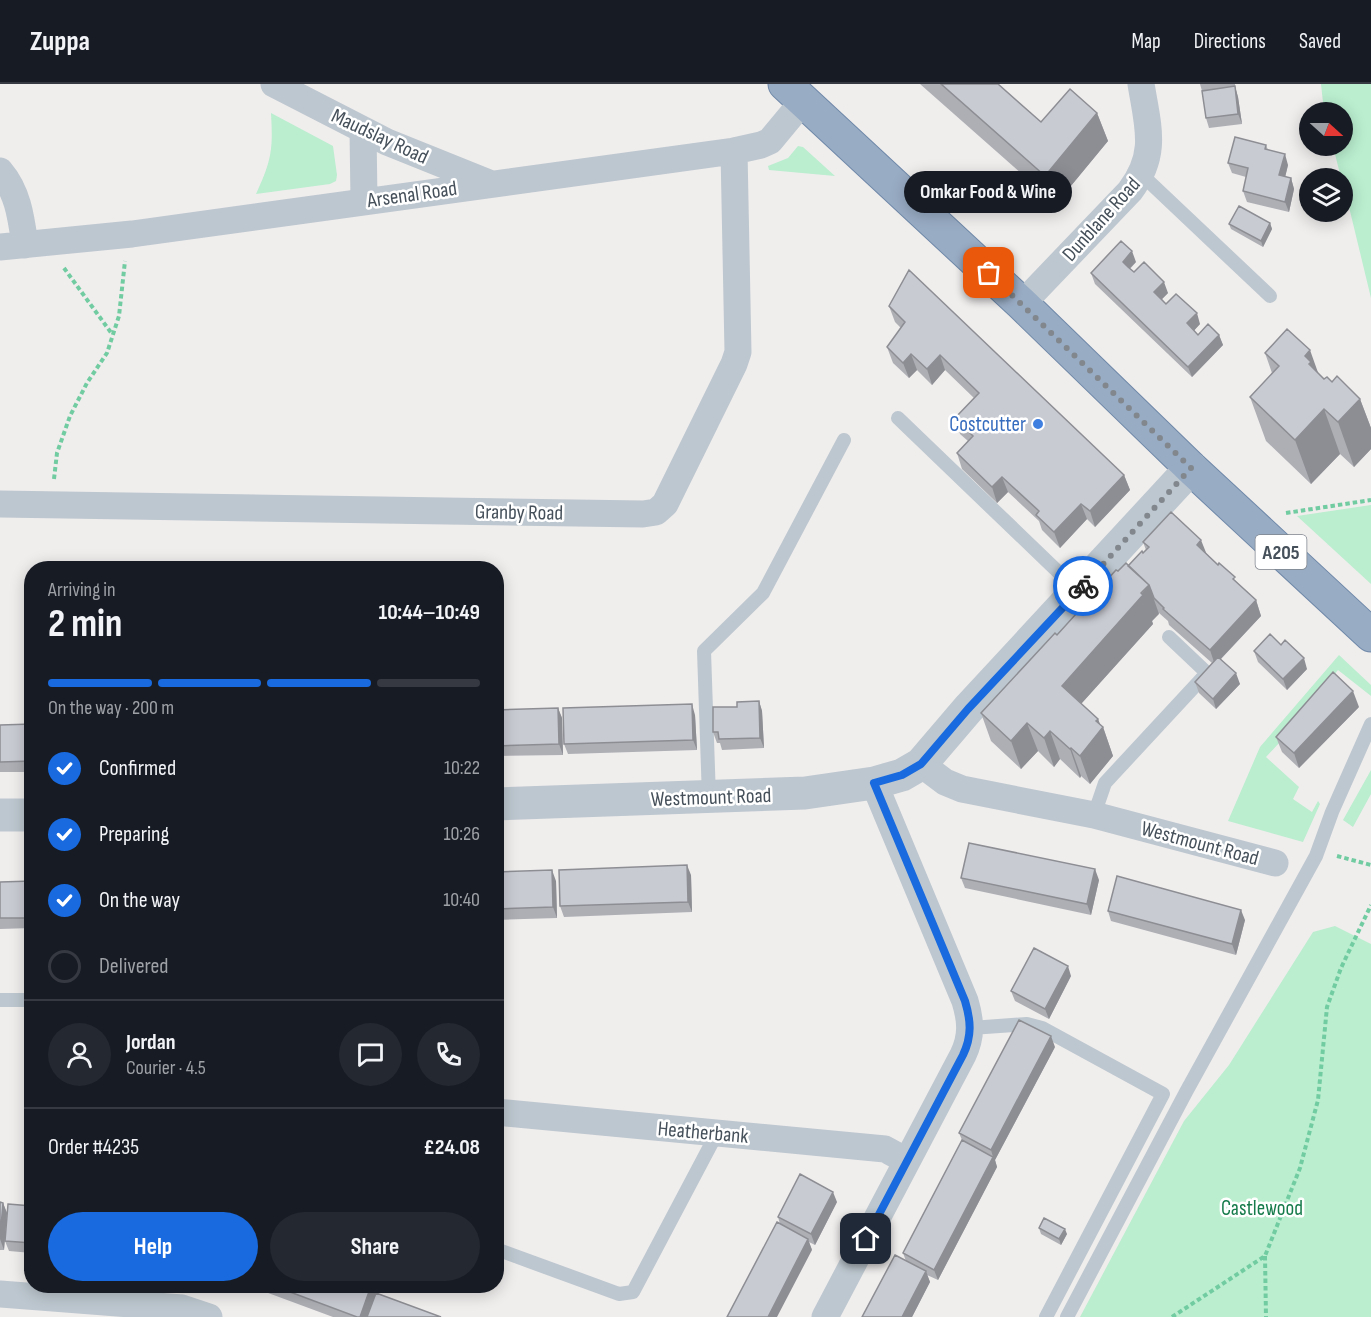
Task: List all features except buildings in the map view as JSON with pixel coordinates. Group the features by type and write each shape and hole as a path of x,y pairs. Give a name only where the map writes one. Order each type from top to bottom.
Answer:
{"highway":[{"name":"A205","path":"795,92 1022,304 1191,468 1371,635"}],"street":[{"name":"Maudslay Road","path":"274,84 387,142 490,183"},
{"name":"Dunblane Road","path":"1022,304 1130,191 1142,175 1149,153 1149,132 1141,84"},
{"name":"Arsenal Road","path":"24,245 132,234 734,151 771,141 795,92"},
{"path":"363,130 364,201"},
{"name":"Granby Road","path":"0,504 643,514 656,512 665,504 738,352 734,151"},
{"path":"0,171 11,184 21,212 24,245"},
{"name":"Westmount Road","path":"504,804 805,793 874,783 902,775 921,764 968,709 1191,468"},
{"name":"Westmount Road","path":"921,764 945,782 962,789 1094,815 1275,863"},
{"path":"825,1317 963,1055 969,1042 971,1028 965,1001 874,783"},
{"path":"0,815 24,815"},
{"name":"Heatherbank","path":"504,1113 885,1149 907,1161"},
{"path":"0,1294 182,1308 209,1317"}],"lane":[{"path":"1142,175 1270,296"},
{"path":"898,418 1078,591"},
{"path":"709,798 704,651 763,593 844,440"},
{"path":"1094,815 1105,783 1208,673 1169,637"},
{"path":"1067,1317 1186,1092 1316,856 1332,812 1371,724"},
{"path":"0,1000 24,1000"},
{"path":"971,1028 1027,1024 1042,1028 1163,1094 1046,1317"},
{"path":"504,1252 619,1294 633,1292 717,1133"}],"path":[{"path":"52,504 57,453 70,416 87,383 107,353 113,335 118,316 123,270 132,234"},
{"path":"24,245 113,335"},
{"path":"1286,513 1371,500"},
{"path":"1266,1317 1265,1256 1300,1168 1318,1100 1327,1007 1341,968 1371,905"},
{"path":"1172,1317 1265,1256"}],"green space":[{"path":"1321,84 1371,84 1371,298 1353,222 1353,168 1338,168 1336,156 1353,156 1353,102 1323,102"},
{"path":"271,113 333,146 336,181 330,184 256,194 270,154"},
{"path":"798,146 803,147 835,176 769,170 768,166 788,158"},
{"path":"1371,505 1371,584 1297,516"},
{"path":"1339,655 1371,685 1371,696 1338,670 1329,681 1333,685 1266,757 1299,787 1293,799 1312,812 1318,801 1320,804 1303,842 1228,821 1260,747"},
{"path":"1371,770 1371,794 1353,827 1343,820"},
{"name":"Castlewood","path":"1335,926 1371,944 1371,1317 1080,1317 1184,1121 1229,1065 1313,932"}],"way so far":[{"path":"989,273 1191,468 1083,586"}],"place":[{"name":"Omkar Food & Wine","path":"989,273"},
{"name":"Costcutter","path":"1038,424"}],"route":[{"path":"866,1239 963,1055 969,1042 971,1028 965,1001 874,783 902,775 921,764 968,709 1083,586"}]}
